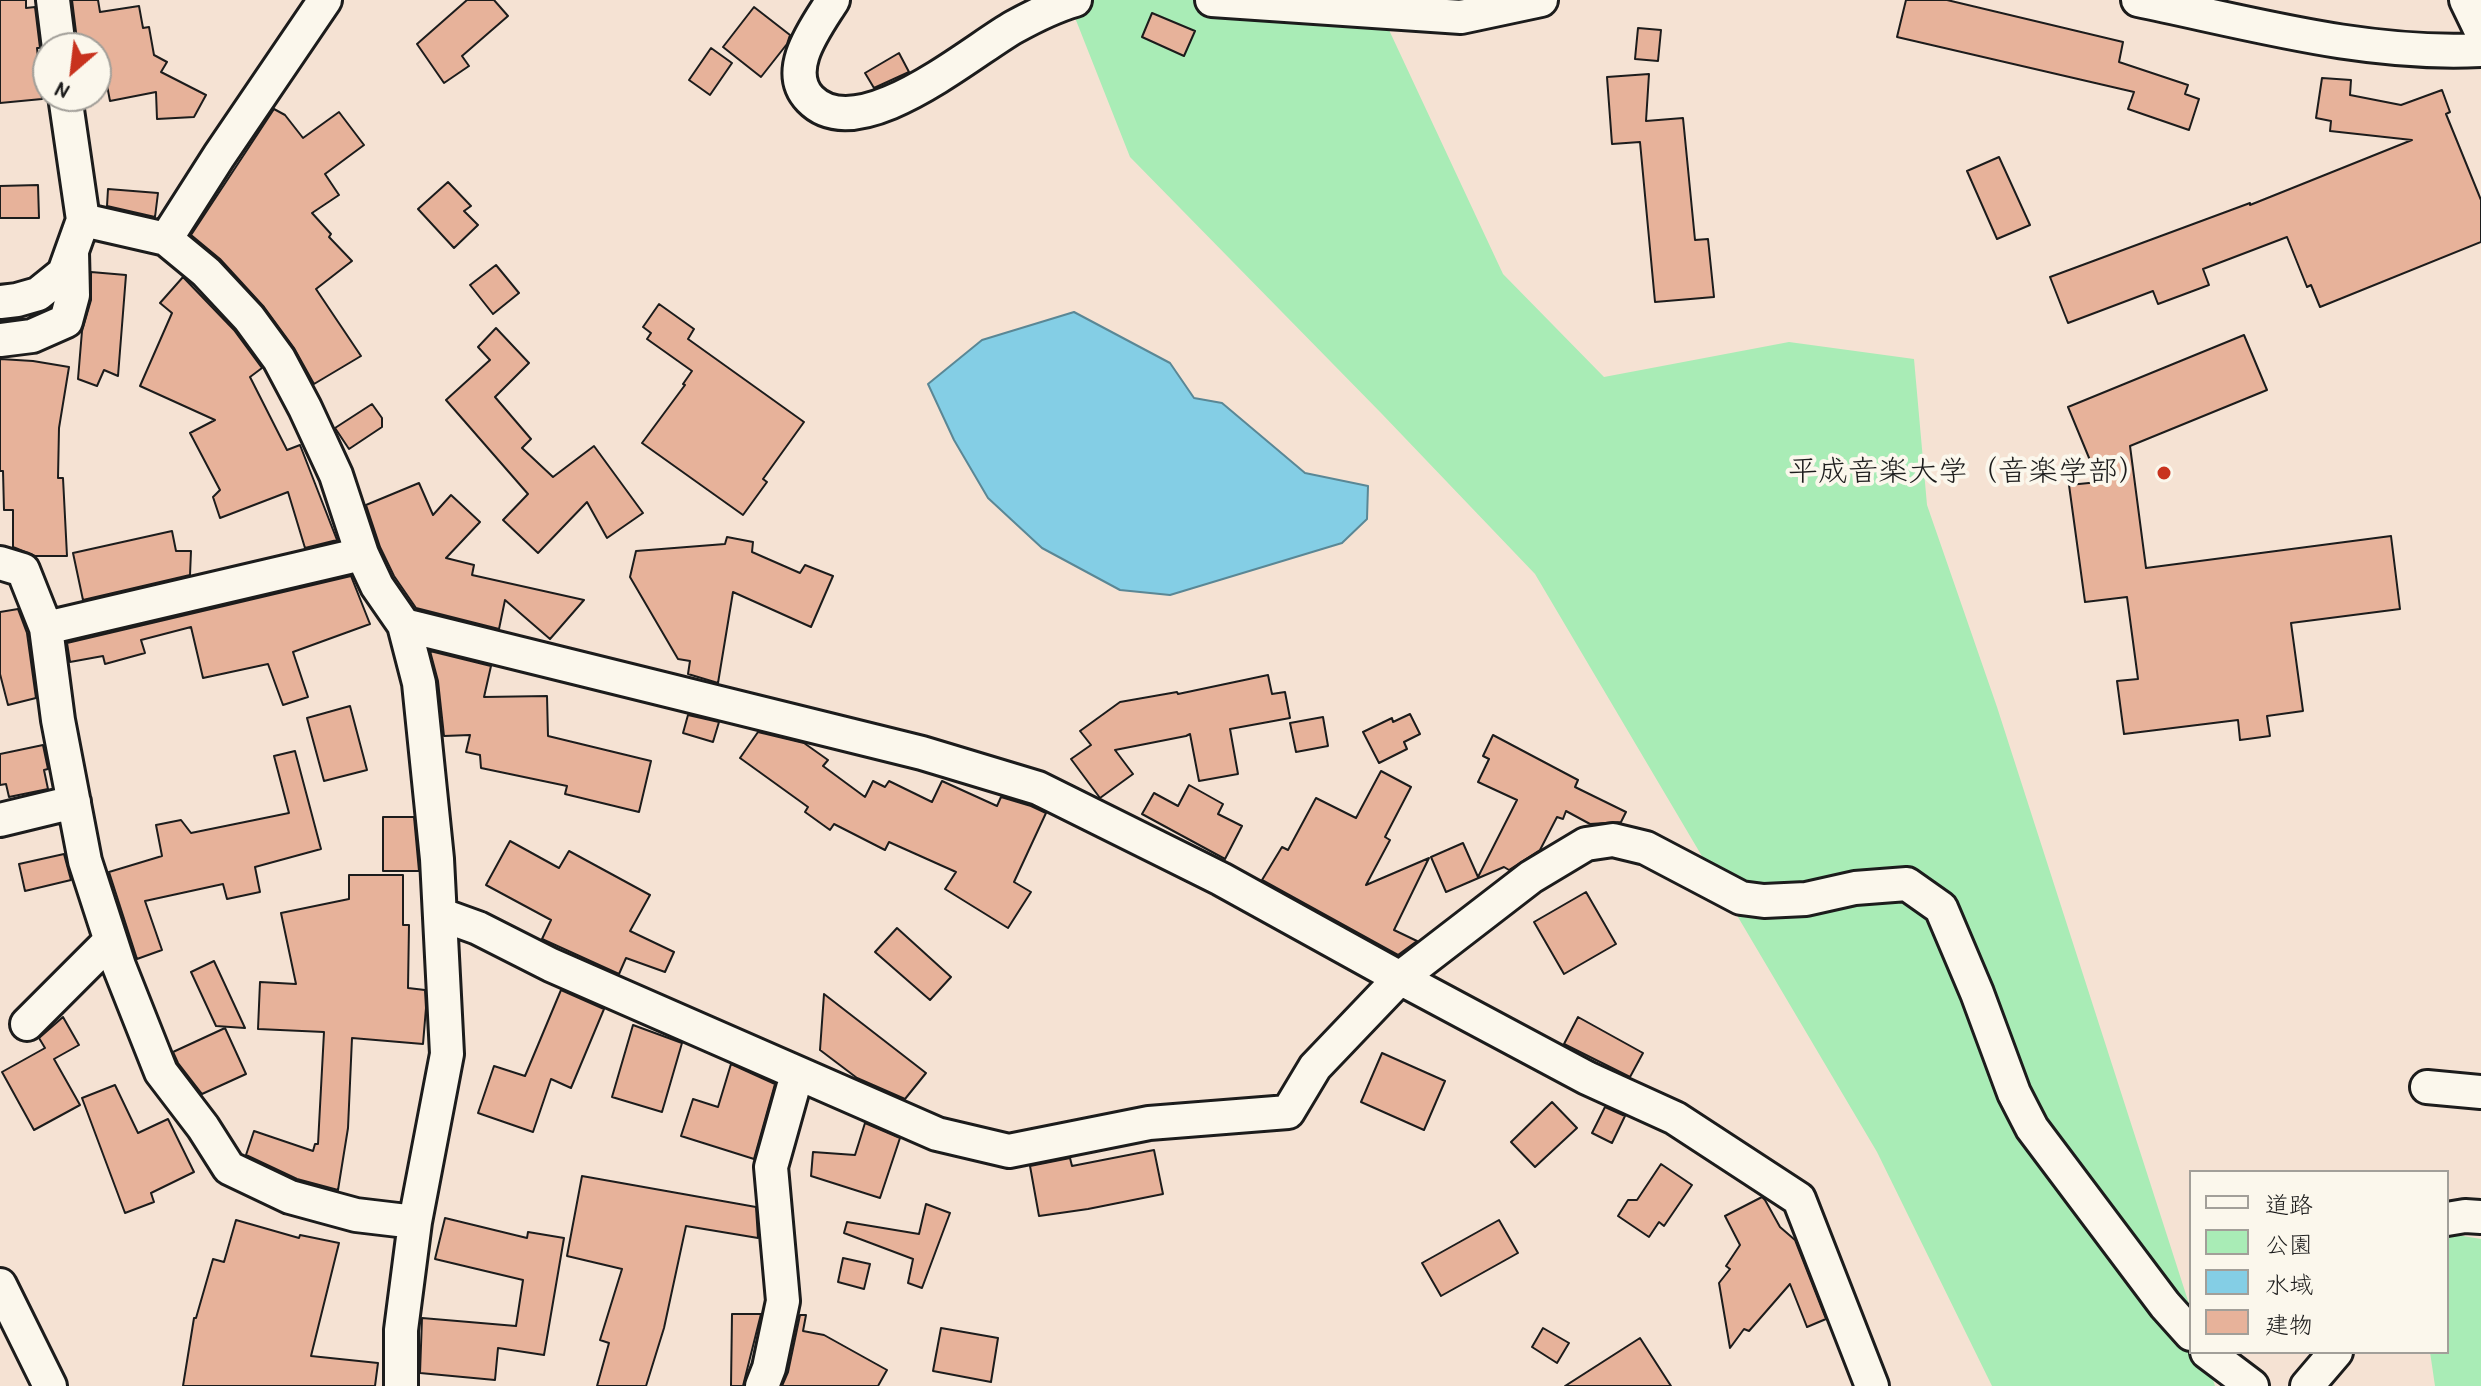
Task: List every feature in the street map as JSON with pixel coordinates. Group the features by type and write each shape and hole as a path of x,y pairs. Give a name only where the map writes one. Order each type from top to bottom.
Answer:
{"street":[{"path":"53,0 57,32"},
{"path":"166,239 325,0"},
{"path":"833,0 805,48 799,78 809,98 823,109 848,113 876,109 934,80 1013,27 1056,5 1075,0"},
{"path":"1212,0 1461,17 1541,0"},
{"path":"2138,0 2362,45 2455,52 2481,50"},
{"path":"2466,0 2481,31"},
{"path":"0,302 38,294 64,273 72,252 83,220 67,112"},
{"path":"83,220 166,239 206,272 249,318 279,359 336,475 362,554 377,586 404,625 419,683 442,915 447,1054 415,1222 401,1330 401,1386"},
{"path":"0,340 32,336 66,321 73,295 72,252"},
{"path":"46,628 362,554"},
{"path":"0,563 23,570 46,628 58,720 85,861 110,941 161,1072 203,1127 229,1168 290,1197 356,1215 415,1222"},
{"path":"404,625 922,753 1038,788 1221,879 1587,1078 1675,1118 1799,1199 1872,1386"},
{"path":"0,820 74,802"},
{"path":"442,915 478,928 565,971 937,1134 1009,1151 1149,1123 1288,1112 1315,1067 1400,978 1531,877 1586,844 1613,840 1646,848 1741,898 1764,901 1806,899 1855,888 1907,884 1941,908 2014,1093 2032,1128 2165,1305 2189,1332"},
{"path":"27,1024 110,941"},
{"path":"762,1386 769,1368 783,1301 771,1167 797,1074"},
{"path":"2427,1087 2481,1092"},
{"path":"2449,1219 2481,1217"},
{"path":"0,1285 50,1386"},
{"path":"2210,1354 2252,1386"},
{"path":"2307,1386 2334,1354"}],"green space":[{"path":"1068,0 1375,0 1503,274 1604,377 1789,342 1914,359 1927,505 1997,707 2189,1304 2189,1354 2205,1354 2215,1386 1992,1386 1877,1152 1535,574 1130,157"},
{"path":"2449,1236 2481,1239 2481,1386 2435,1386 2430,1354 2449,1354"}],"water":[{"path":"1074,312 1170,363 1194,398 1222,403 1305,473 1368,486 1367,519 1342,543 1170,595 1120,590 1042,548 988,498 954,440 928,384 982,340"}],"building":[{"path":"0,0 26,0 26,8 35,7 38,32 32,32 32,100 0,103"},
{"path":"72,0 98,0 100,12 139,6 143,28 149,27 154,55 167,62 161,72 206,95 194,117 157,119 156,92 112,101 112,32 76,32"},
{"path":"467,0 494,0 508,16 462,56 469,66 444,83 417,44"},
{"path":"1906,0 1947,0 2123,42 2119,62 2188,85 2185,94 2199,99 2189,130 2128,109 2134,92 1897,37"},
{"path":"754,7 790,35 787,44 761,77 723,47"},
{"path":"1152,13 1195,31 1184,56 1142,37"},
{"path":"1638,28 1661,30 1658,61 1635,59"},
{"path":"711,48 732,63 710,95 689,80"},
{"path":"899,53 909,72 874,88 865,73"},
{"path":"1649,74 1646,121 1683,118 1695,240 1708,239 1714,297 1655,302 1640,142 1612,144 1607,77"},
{"path":"2322,78 2351,80 2350,95 2401,105 2442,90 2450,112 2446,114 2481,200 2481,242 2320,307 2311,285 2307,287 2287,237 2203,269 2209,285 2158,304 2153,291 2068,323 2050,277 2250,205 2412,140 2330,131 2331,121 2316,118"},
{"path":"274,109 285,115 303,138 339,112 364,145 325,174 339,195 312,213 352,261 316,289 361,356 314,384 294,348 264,307 220,259 191,235"},
{"path":"1999,157 2030,225 1997,239 1967,171"},
{"path":"448,182 471,206 464,211 478,225 454,248 418,209"},
{"path":"38,185 39,218 0,218 0,186"},
{"path":"108,189 158,193 155,217 107,206"},
{"path":"496,265 519,293 493,314 470,285"},
{"path":"91,272 126,275 118,376 104,370 97,386 78,379 82,331 91,300"},
{"path":"183,277 234,330 262,368 250,377 287,450 300,445 337,540 305,548 288,492 220,518 213,497 220,490 190,433 215,420 140,386 172,313 160,303"},
{"path":"659,304 694,329 688,339 804,422 763,479 767,482 743,515 642,443 692,371 647,339 651,333 643,327"},
{"path":"496,328 529,363 495,397 531,439 522,448 553,477 594,446 643,513 607,538 587,502 538,553 503,520 528,494 446,400 490,360 478,347"},
{"path":"2244,335 2267,390 2130,446 2146,568 2391,536 2400,609 2291,623 2303,711 2267,716 2270,736 2240,740 2238,720 2124,734 2117,681 2138,679 2127,597 2085,602 2069,485 2099,482 2068,407"},
{"path":"0,359 69,367 59,428 58,478 63,478 67,556 35,556 13,547 13,510 4,510 3,471 0,471"},
{"path":"372,404 382,418 382,427 349,449 335,428"},
{"path":"419,483 433,515 451,495 480,522 446,558 474,565 472,575 584,600 550,639 505,600 499,629 416,608 394,576 366,505"},
{"path":"172,531 176,551 191,551 190,575 83,600 73,553"},
{"path":"727,537 753,542 752,552 800,573 805,565 833,576 811,627 733,592 718,683 688,674 690,661 678,659 630,577 636,551 725,544"},
{"path":"351,576 370,624 293,652 308,697 283,705 268,664 203,678 191,627 141,640 145,653 105,664 103,656 70,662 67,643"},
{"path":"18,609 27,633 36,698 8,705 0,674 0,612"},
{"path":"430,651 491,666 484,697 547,696 548,736 651,761 639,812 565,794 567,786 481,768 480,755 466,752 470,735 444,736 438,681"},
{"path":"1268,675 1272,694 1285,692 1290,718 1230,729 1238,774 1199,781 1190,734 1115,750 1133,774 1100,798 1071,759 1091,745 1080,731 1120,702 1178,694"},
{"path":"350,706 367,770 324,781 307,718"},
{"path":"1410,714 1420,734 1404,742 1407,749 1379,763 1363,732 1392,718 1393,722"},
{"path":"688,715 719,722 713,742 683,733"},
{"path":"1323,717 1328,746 1296,752 1290,723"},
{"path":"758,732 804,743 828,760 823,766 865,797 873,781 885,787 889,781 932,802 942,781 997,806 1001,797 1046,813 1014,882 1031,892 1008,928 945,889 956,872 889,842 885,850 834,824 830,830 805,812 808,807 740,758"},
{"path":"1493,735 1578,780 1575,787 1626,812 1621,822 1590,824 1566,811 1563,819 1557,817 1540,850 1509,870 1504,867 1446,892 1431,857 1463,843 1478,877 1517,800 1478,782 1489,759 1483,756"},
{"path":"43,745 48,789 9,797 6,784 0,785 0,754"},
{"path":"295,751 321,849 255,867 260,892 227,899 223,884 145,901 162,950 137,959 109,872 162,856 156,825 181,820 191,833 289,813 274,756"},
{"path":"1381,771 1411,787 1385,837 1390,840 1366,885 1429,858 1394,930 1417,941 1398,955 1262,880 1282,847 1288,850 1316,798 1356,818"},
{"path":"1189,785 1223,804 1218,814 1242,826 1225,859 1142,814 1154,793 1178,806"},
{"path":"383,817 414,817 419,871 383,871"},
{"path":"510,841 559,868 569,851 650,895 630,931 674,952 665,972 626,958 619,974 542,939 551,920 486,885"},
{"path":"64,854 71,880 25,891 19,864"},
{"path":"349,875 403,875 403,925 409,925 408,988 425,990 426,1008 423,1044 352,1038 348,1128 338,1190 297,1179 246,1155 254,1131 313,1151 315,1144 318,1144 324,1032 258,1029 260,982 296,984 281,913 349,899"},
{"path":"1586,892 1616,944 1564,974 1534,922"},
{"path":"897,928 951,977 930,1000 875,952"},
{"path":"214,961 245,1028 216,1026 191,972"},
{"path":"561,990 604,1009 571,1088 551,1079 533,1132 478,1113 494,1066 525,1076"},
{"path":"824,994 926,1073 905,1099 857,1078 820,1050"},
{"path":"63,1017 79,1045 54,1059 80,1105 34,1130 2,1072 45,1048 39,1038"},
{"path":"1578,1017 1643,1053 1630,1077 1564,1044"},
{"path":"633,1025 682,1043 662,1112 612,1097"},
{"path":"225,1028 246,1074 202,1094 173,1052"},
{"path":"1382,1053 1445,1081 1424,1130 1361,1102"},
{"path":"731,1064 775,1084 754,1159 681,1136 693,1099 718,1107"},
{"path":"115,1085 138,1133 168,1119 194,1172 151,1193 154,1202 125,1213 82,1098"},
{"path":"1552,1102 1577,1128 1535,1167 1511,1142"},
{"path":"1605,1107 1625,1116 1612,1143 1592,1133"},
{"path":"865,1123 900,1138 880,1198 811,1176 813,1152 855,1155"},
{"path":"1154,1150 1163,1194 1039,1216 1030,1166 1070,1158 1072,1166"},
{"path":"1661,1164 1692,1185 1664,1226 1659,1222 1649,1237 1618,1216 1628,1200 1637,1200"},
{"path":"582,1176 756,1207 758,1238 686,1226 664,1328 646,1386 597,1386 609,1343 600,1340 622,1269 567,1256"},
{"path":"1762,1197 1780,1227 1795,1240 1826,1319 1807,1327 1790,1284 1749,1331 1744,1329 1730,1348 1719,1283 1730,1269 1726,1266 1740,1245 1725,1216"},
{"path":"926,1204 950,1213 922,1288 908,1283 913,1259 844,1233 847,1222 919,1234"},
{"path":"445,1218 527,1238 528,1232 564,1238 544,1355 498,1348 495,1380 420,1373 422,1318 516,1326 523,1280 435,1259"},
{"path":"236,1220 299,1238 300,1235 339,1243 311,1356 378,1363 375,1386 183,1386 194,1318 213,1259 224,1262"},
{"path":"1499,1220 1518,1253 1441,1296 1422,1263"},
{"path":"843,1258 870,1264 864,1289 838,1282"},
{"path":"732,1314 761,1314 743,1386 731,1386"},
{"path":"800,1315 806,1315 803,1331 824,1335 887,1370 878,1386 782,1386"},
{"path":"941,1328 998,1338 991,1382 933,1371"},
{"path":"1543,1328 1569,1343 1557,1363 1532,1347"},
{"path":"1640,1338 1671,1386 1565,1386"}],"place":[{"name":"平成音楽大学（音楽学部）","path":"2164,473"}]}
